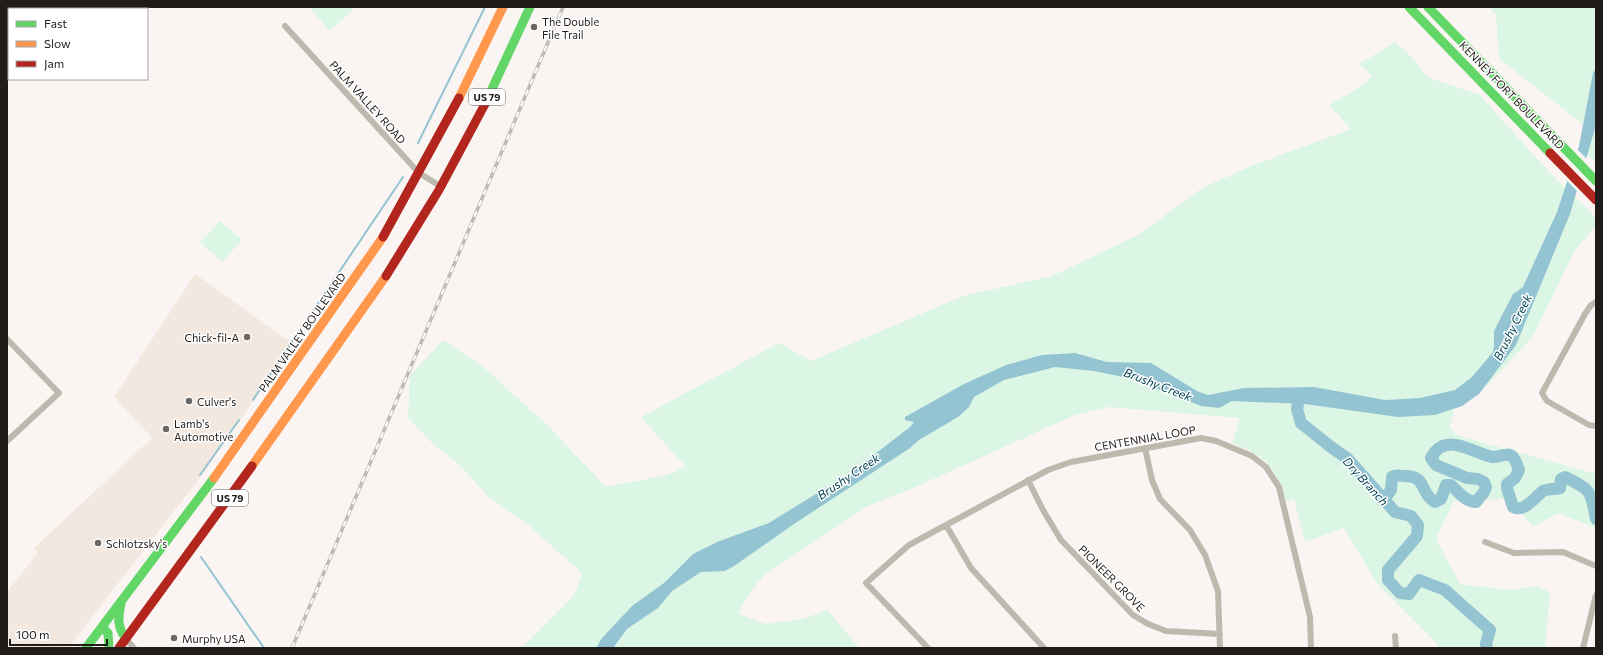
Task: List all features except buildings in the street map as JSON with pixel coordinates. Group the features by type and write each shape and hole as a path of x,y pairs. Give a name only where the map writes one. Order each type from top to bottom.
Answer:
{"main road":[{"name":"PALM VALLEY BOULEVARD","path":"86,648 214,478 381,242 462,92 503,7"},
{"name":"US 79","path":"119,648 223,508 339,345 404,248 440,186 515,43 530,7"},
{"name":"KENNEY FORT BOULEVARD","path":"1409,7 1436,33 1596,200"},
{"name":"KENNEY FORT BOULEVARD","path":"1428,7 1596,181"},
{"path":"122,602 117,625 126,639"},
{"path":"102,627 108,633 109,648"}],"street":[{"name":"PALM VALLEY ROAD","path":"285,26 419,173 440,186"},
{"path":"1596,302 1591,305 1585,314 1542,393 1547,401 1589,424 1596,426"},
{"path":"7,339 59,393 7,441"},
{"name":"CENTENNIAL LOOP","path":"928,648 866,583 909,545 1028,480 1072,462 1201,438 1216,441 1252,456 1266,467 1279,487 1310,617 1310,648"},
{"path":"1145,448 1152,480 1160,499 1190,530 1205,555 1218,591 1220,648"},
{"name":"PIONEER GROVE","path":"1028,480 1043,510 1061,540 1133,616 1166,631 1220,634"},
{"path":"946,525 971,568 1044,648"},
{"path":"1485,542 1514,553 1563,552 1596,566"},
{"path":"1583,648 1596,595"},
{"path":"1395,636 1396,648"},
{"path":"126,639 134,648"}],"shaded area":[{"path":"195,274 293,344 202,475 68,648 15,648 7,642 7,592 37,554 34,548 152,438 114,397"}],"green space":[{"path":"310,7 356,7 329,31"},
{"path":"1488,7 1596,7 1596,164 1579,146 1584,125 1499,59 1496,15"},
{"path":"1395,42 1407,52 1429,78 1480,95 1549,172 1596,218 1596,226 1575,250 1532,338 1479,394 1455,406 1450,427 1456,435 1596,474 1596,528 1558,513 1533,527 1519,510 1506,499 1454,501 1436,539 1460,584 1511,590 1539,586 1550,593 1545,648 1439,648 1436,643 1378,585 1344,528 1305,542 1294,499 1286,501 1277,478 1268,463 1254,453 1232,443 1240,418 1109,407 1075,415 916,487 868,506 764,575 748,596 738,614 766,624 802,619 827,610 860,648 521,648 575,594 582,573 527,524 491,499 457,463 431,442 408,417 410,375 444,340 486,369 546,424 606,487 667,475 686,467 641,417 779,343 811,361 963,296 1052,276 1140,234 1202,188 1251,166 1351,129 1329,105 1360,87 1372,76 1359,64"},
{"path":"220,221 242,240 222,262 200,242"}],"water":[{"name":"Brushy Creek","path":"1596,68 1596,125 1570,214 1516,345 1479,394 1462,406 1435,415 1398,417 1305,404 1232,401 1219,408 1201,406 1133,379 1094,371 1055,367 1004,380 974,397 969,407 958,417 919,440 910,448 794,524 734,566 725,571 701,572 672,591 658,608 627,629 613,648 596,648 602,638 632,606 664,583 693,554 717,542 769,523 853,471 910,427 914,422 905,420 905,417 964,384 1006,365 1042,355 1075,353 1107,362 1151,363 1197,391 1208,395 1244,388 1314,387 1385,400 1420,398 1455,390 1472,377 1493,352 1494,331 1513,294 1523,287 1557,212 1579,146 1593,73"}],"pier":[{"path":"1576,148 1588,160 1579,193 1566,180"}],"waterway":[{"path":"418,143 485,7"},
{"path":"253,400 403,177"},
{"name":"Dry Branch","path":"1300,394 1297,409 1301,423 1348,459 1395,512 1411,516 1418,525 1417,536 1388,570 1388,580 1400,593 1409,594 1419,580 1445,590 1490,630 1486,644 1487,648"},
{"path":"200,475 239,420"},
{"path":"1383,501 1391,490 1392,477 1398,475 1417,479 1430,498 1435,502 1441,499 1446,485 1451,485 1465,498 1472,502 1476,502 1484,492 1486,487 1484,482 1478,479 1467,478 1436,465 1431,458 1437,450 1443,446 1451,444 1492,457 1507,455 1512,456 1519,470 1515,478 1507,484 1513,507 1521,508 1529,504 1543,491 1560,488 1561,479 1565,477 1580,485 1591,496 1596,519"},
{"path":"201,557 264,648"}],"railway":[{"path":"292,648 563,7"}],"traffic: fast":[{"path":"485,104 530,7"},
{"path":"1409,7 1550,153"},
{"path":"1428,7 1596,181"},
{"path":"86,648 214,478"},
{"path":"121,604 119,622 123,635 126,639"},
{"path":"102,627 108,633 109,648"}],"traffic: slow":[{"path":"459,98 503,7"},
{"path":"214,478 383,237"},
{"path":"252,466 386,276"}],"traffic: jam":[{"path":"383,237 459,98"},
{"path":"386,276 439,190 485,104"},
{"path":"1550,153 1596,200"},
{"path":"119,648 252,466"}],"place":[{"name":"The Double File Trail","path":"534,27"},
{"name":"Chick-fil-A","path":"247,337"},
{"name":"Culver's","path":"189,401"},
{"name":"Lamb's Automotive","path":"166,429"},
{"name":"Schlotzsky's","path":"98,543"},
{"name":"Murphy USA","path":"174,638"}]}
